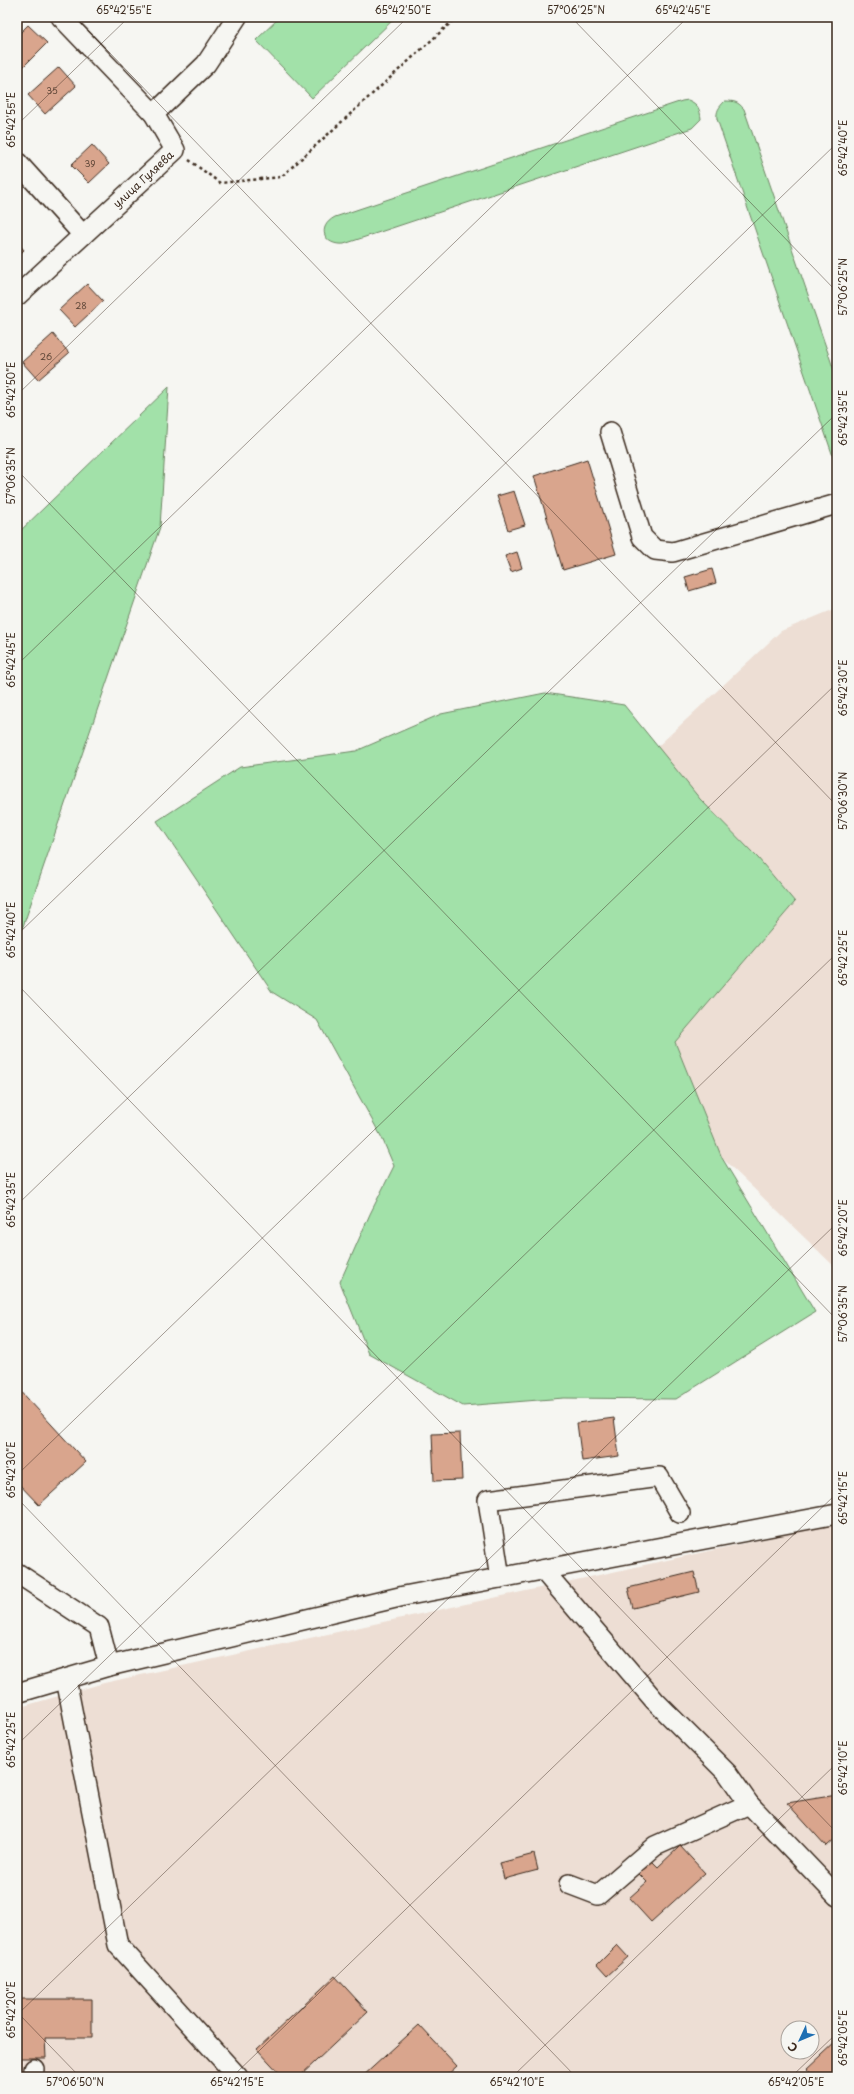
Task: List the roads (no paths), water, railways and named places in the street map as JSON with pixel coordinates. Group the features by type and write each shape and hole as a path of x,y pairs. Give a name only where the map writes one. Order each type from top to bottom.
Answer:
{"street":[{"name":"улица Гуляева","path":"17,296 176,150 154,114 61,17"},
{"path":"154,114 206,64 237,17"},
{"path":"17,162 83,235"},
{"path":"610,432 642,536 655,550 673,552 837,504"},
{"path":"500,1578 488,1500 659,1477 680,1513"},
{"path":"17,1693 109,1666 404,1596 837,1514"},
{"path":"543,1570 654,1701 728,1774 749,1804 837,1896"},
{"path":"17,1573 99,1627 109,1666"},
{"path":"66,1679 118,1945 238,2077"},
{"path":"568,1884 598,1895 655,1846 749,1804"}]}
